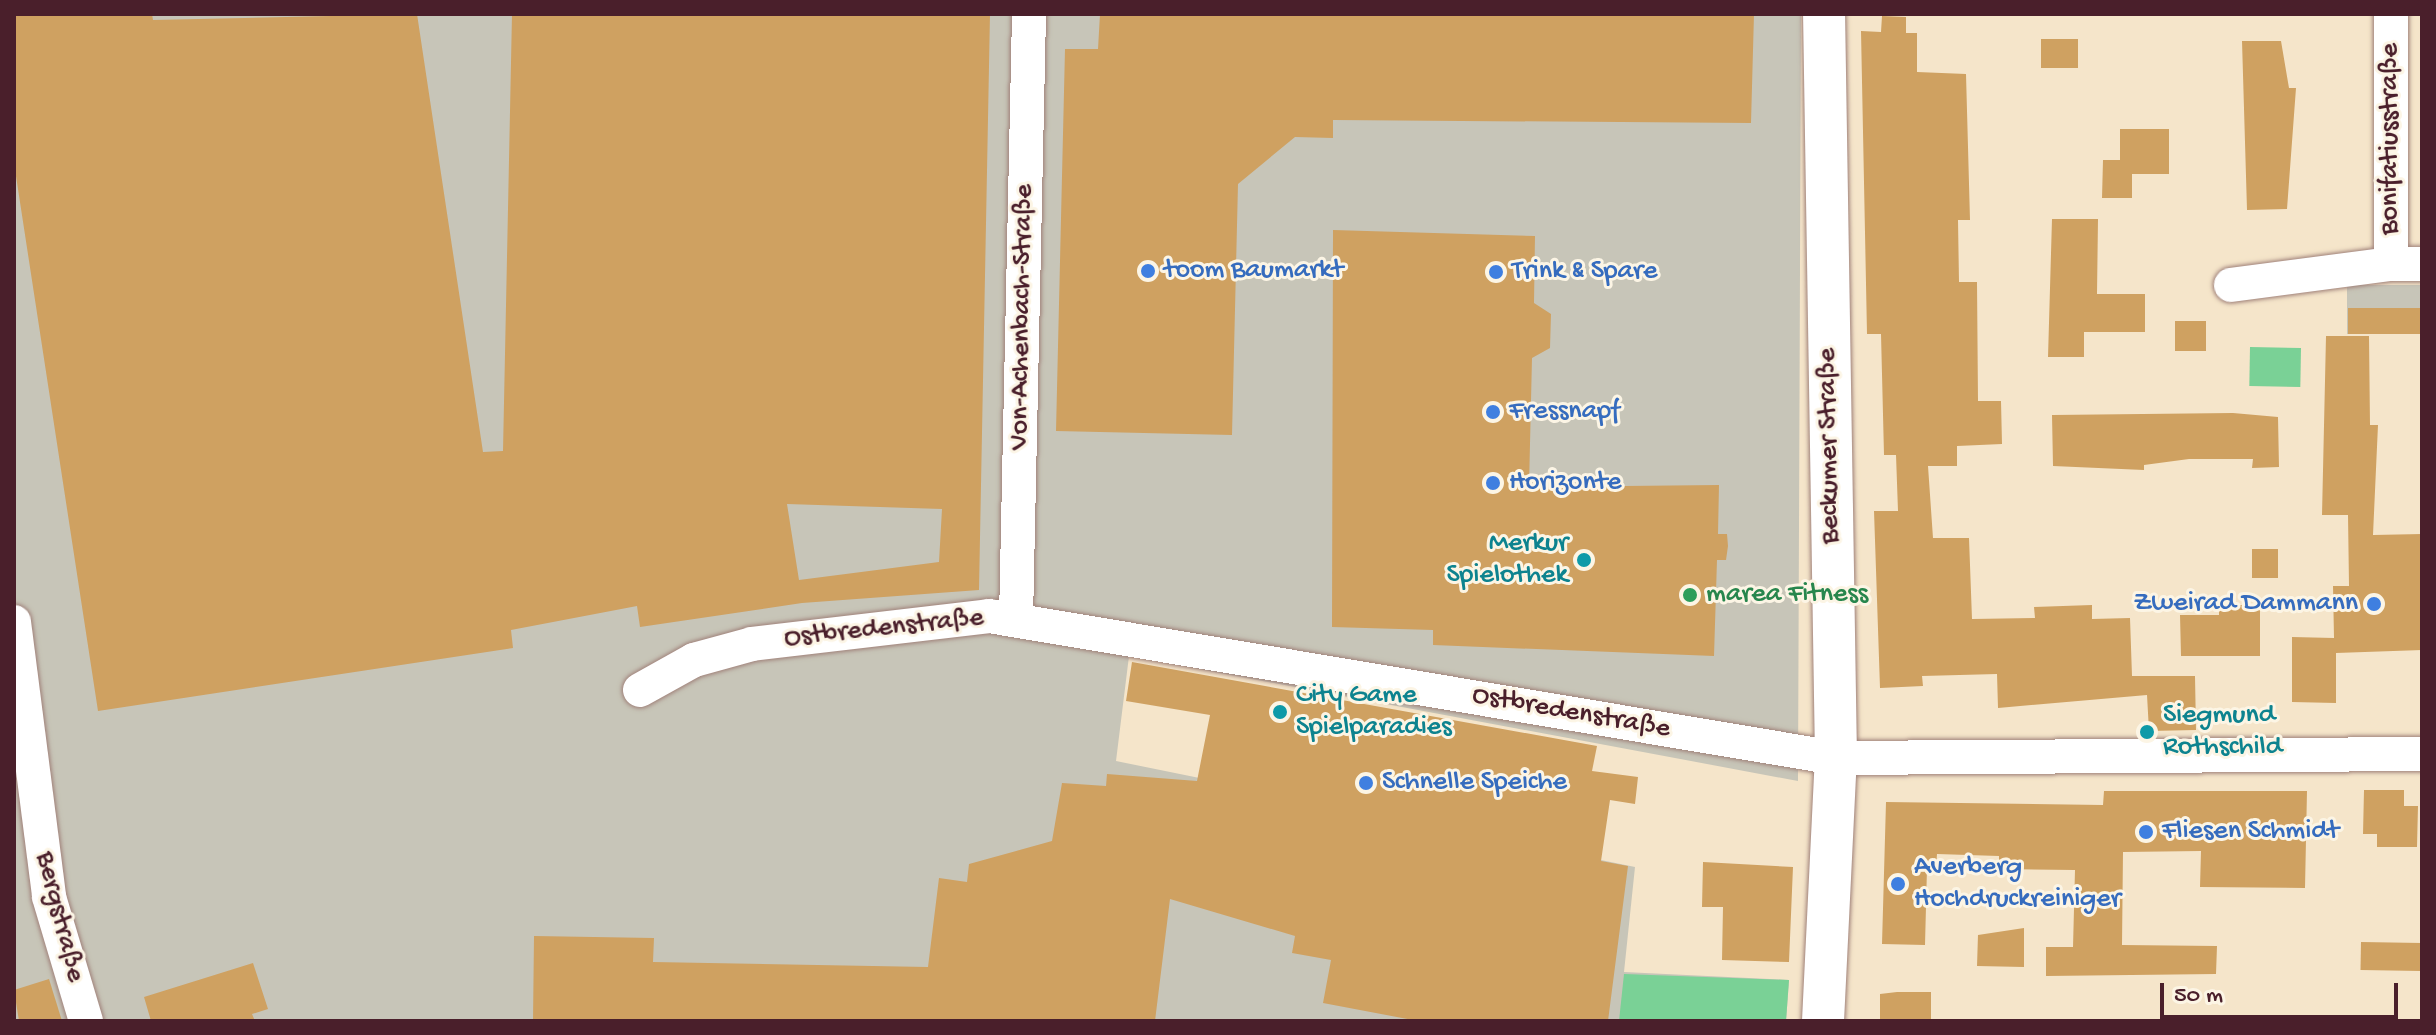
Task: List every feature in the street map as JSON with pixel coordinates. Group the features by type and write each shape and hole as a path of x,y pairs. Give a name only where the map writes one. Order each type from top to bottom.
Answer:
{"street":[{"name":"Von-Achenbach-Straße","path":"1016,620 1029,14"},
{"name":"Beckumer Straße","path":"1823,1021 1836,758 1824,14"},
{"name":"Bonifatiusstraße","path":"2231,285 2407,264 2391,14"},
{"name":"Ostbredenstraße","path":"640,690 694,660 776,639 989,616 1836,758 2422,754"},
{"name":"Bergstraße","path":"14,622 49,897 86,1021"}],"shaded area":[{"path":"14,14 1801,14 1798,781 1129,656 1116,761 1635,867 1624,972 1789,980 1786,1021 14,1021"},
{"path":"2347,285 2422,285 2422,334 2347,334"}],"green space":[{"path":"2250,347 2301,348 2300,387 2249,386"},
{"path":"1624,974 1789,980 1786,1021 1619,1021"}],"building":[{"path":"14,14 152,14 153,20 417,14 483,452 503,451 512,14 990,14 979,590 802,603 640,627 637,606 511,630 513,648 98,711 14,163","holes":["787,504 942,509 939,562 799,580"]},
{"name":"toom Baumarkt","path":"1100,14 1754,14 1751,123 1333,120 1333,138 1295,137 1238,184 1232,435 1056,431 1065,49 1098,49"},
{"path":"1882,16 1906,17 1906,33 1917,33 1917,72 1966,74 1970,220 1958,220 1959,282 1977,282 1978,401 2001,401 2002,444 1957,446 1957,466 1928,466 1933,538 1969,538 1972,619 2035,618 2034,607 2092,605 2092,619 2130,618 2132,676 2195,676 2196,730 2149,731 2147,695 1998,708 1997,674 1922,676 1923,686 1880,688 1874,511 1898,511 1896,455 1884,455 1881,334 1867,334 1861,31 1881,32"},
{"path":"2041,39 2078,39 2078,68 2041,68"},
{"path":"2242,41 2281,41 2289,88 2296,88 2287,209 2247,210"},
{"path":"2120,129 2169,129 2169,174 2132,174 2132,198 2102,198 2103,160 2120,160"},
{"path":"2052,219 2098,219 2097,294 2145,294 2145,332 2084,332 2084,357 2048,357"},
{"path":"1333,230 1535,236 1534,303 1551,314 1550,348 1532,358 1529,487 1719,485 1718,534 1727,534 1728,546 1726,560 1717,560 1714,656 1433,645 1433,630 1332,627"},
{"path":"2348,308 2422,308 2422,334 2348,334"},
{"path":"2175,321 2206,321 2206,351 2175,351"},
{"path":"2326,336 2369,336 2370,425 2378,425 2373,535 2422,534 2422,650 2336,653 2336,703 2292,702 2292,637 2334,638 2333,586 2349,586 2348,515 2322,515"},
{"path":"2233,413 2278,417 2279,467 2252,468 2253,459 2189,459 2144,465 2144,470 2053,466 2052,415"},
{"path":"2252,549 2278,549 2278,578 2252,578"},
{"path":"2219,605 2260,605 2260,656 2181,656 2180,615 2219,615"},
{"path":"1132,662 1597,746 1592,771 1638,777 1635,804 1610,800 1601,861 1628,866 1608,1021 1418,1021 1323,1003 1331,960 1292,953 1295,936 1170,899 1155,1021 533,1021 534,936 654,938 653,962 928,967 939,878 967,882 969,864 1052,841 1062,783 1106,786 1107,774 1197,781 1210,715 1126,701"},
{"path":"2364,790 2404,790 2404,806 2418,806 2417,847 2377,847 2377,834 2363,834"},
{"path":"2104,791 2307,791 2305,888 2200,887 2201,851 2123,852 2122,945 2217,946 2216,974 2046,976 2046,947 2073,947 2075,870 1999,869 1999,856 1937,854 1936,868 1927,868 1925,945 1882,944 1886,802 2103,805"},
{"path":"1703,862 1793,867 1789,962 1722,960 1723,907 1702,907"},
{"path":"2024,928 2024,967 1977,966 1978,935"},
{"path":"2361,942 2422,943 2422,971 2361,970"},
{"path":"253,963 268,1009 252,1014 255,1021 151,1021 144,997"},
{"path":"49,979 62,1021 19,1021 14,990"},
{"path":"1931,992 1931,1021 1880,1021 1880,994"}],"place":[{"name":"toom Baumarkt","path":"1148,271"},
{"name":"Trink & Spare","path":"1496,272"},
{"name":"Fressnapf","path":"1493,412"},
{"name":"Horizonte","path":"1493,483"},
{"name":"Merkur Spielothek","path":"1584,560"},
{"name":"marea Fitness","path":"1690,595"},
{"name":"Zweirad Dammann","path":"2374,604"},
{"name":"City Game Spielparadies","path":"1280,712"},
{"name":"Siegmund Rothschild","path":"2147,732"},
{"name":"Schnelle Speiche","path":"1366,783"},
{"name":"Fliesen Schmidt","path":"2146,832"},
{"name":"Averberg Hochdruckreiniger","path":"1898,884"}]}
